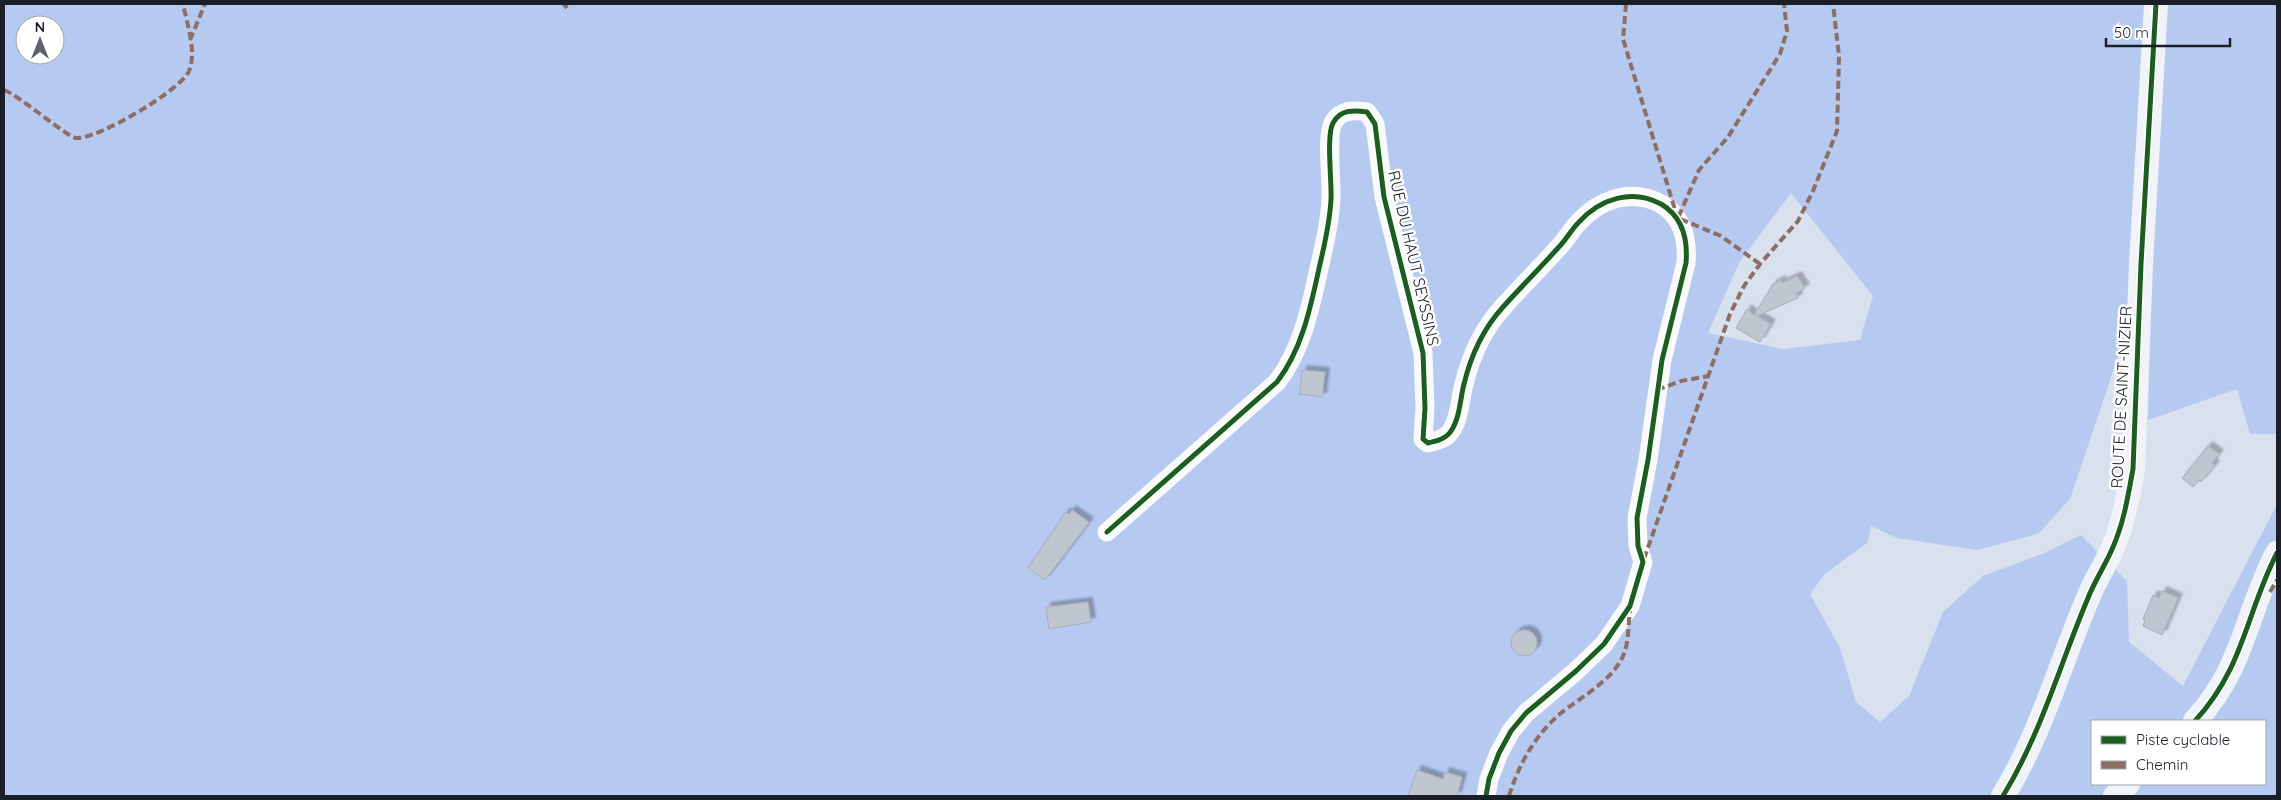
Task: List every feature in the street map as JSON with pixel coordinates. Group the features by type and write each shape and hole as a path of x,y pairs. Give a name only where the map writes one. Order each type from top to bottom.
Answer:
{"main road":[{"name":"ROUTE DE SAINT-NIZIER","path":"2003,796 2018,771 2036,733 2089,596 2123,522 2129,494 2133,470 2141,264 2156,4"},
{"path":"2196,720 2205,710 2229,674 2266,590 2277,553"},
{"path":"2115,796 2127,785"}],"street":[{"name":"RUE DU HAUT SEYSSINS","path":"1107,532 1277,382 1289,367 1310,309 1326,234 1331,200 1331,136 1333,123 1343,113 1354,110 1367,112 1375,124 1384,197 1424,353 1425,408 1423,439 1428,443 1440,440 1451,432 1459,411 1464,383 1476,345 1488,326 1503,307 1561,245 1579,222 1596,206 1615,198 1638,196 1657,202 1678,218 1686,242 1686,263 1662,360 1648,460 1637,518 1638,546 1643,562 1630,606 1604,644 1576,672 1526,713 1511,731 1499,753 1489,780 1486,796"}],"shaded area":[{"path":"4,4 2277,4 2277,434 2250,434 2237,389 2148,420 2150,330 2129,324 2070,499 2038,534 1977,550 1897,538 1871,526 1868,542 1825,574 1810,594 1840,648 1856,702 1880,722 1909,696 1943,612 1983,576 2045,553 2081,535 2127,581 2129,642 2183,686 2277,504 2277,796 4,796","holes":["1791,193 1873,296 1860,340 1783,349 1708,333 1740,261"]}],"building":[{"path":"1797,276 1805,288 1797,293 1798,298 1757,316 1771,324 1760,342 1736,328 1747,309 1754,315 1773,284 1781,280 1782,283"},
{"path":"1302,370 1325,372 1322,397 1300,394"},
{"path":"2208,446 2219,454 2212,463 2215,465 2201,482 2199,480 2193,487 2182,478"},
{"path":"1072,510 1089,522 1045,580 1028,568 1066,512 1069,514"},
{"path":"2162,591 2178,598 2162,635 2143,626 2145,620 2143,619 2153,595 2159,598"},
{"path":"1088,602 1091,622 1049,629 1046,607"},
{"path":"1524,630 1533,634 1537,643 1533,652 1524,656 1515,652 1511,643 1515,634"},
{"path":"1417,770 1443,779 1445,772 1462,777 1457,796 1408,796"}],"marked path":[{"path":"4,90 76,138 87,136 119,123 171,90 189,71 192,47 183,4"},
{"path":"190,40 205,4"},
{"path":"564,4 567,8"},
{"path":"1626,4 1623,39 1676,213"},
{"path":"1760,264 1721,236 1678,218 1699,170 1728,137 1780,54 1787,31 1784,4"},
{"path":"1644,559 1730,314 1744,286 1760,264 1798,221 1813,191 1837,131 1839,56 1833,4"},
{"path":"1657,390 1681,381 1709,376"},
{"path":"2270,592 2277,580"},
{"path":"1509,796 1523,761 1543,731 1561,713 1604,681 1618,665 1626,646 1630,611"}],"cycle path":[{"path":"2003,796 2039,724 2091,591 2117,538 2133,469 2141,264 2156,4"},
{"path":"1107,532 1277,382 1286,369 1305,326 1325,240 1331,199 1331,129 1336,118 1340,115 1353,111 1367,112 1375,124 1384,197 1423,353 1425,408 1423,439 1428,443 1446,436 1454,426 1470,363 1489,324 1561,245 1573,228 1597,207 1617,198 1639,197 1661,204 1674,215 1682,229 1686,245 1686,263 1662,360 1648,460 1637,518 1638,546 1643,562 1630,606 1604,644 1576,671 1526,713 1511,731 1499,753 1489,779 1486,796"},
{"path":"2196,720 2224,681 2243,640 2258,597 2277,553"}]}
